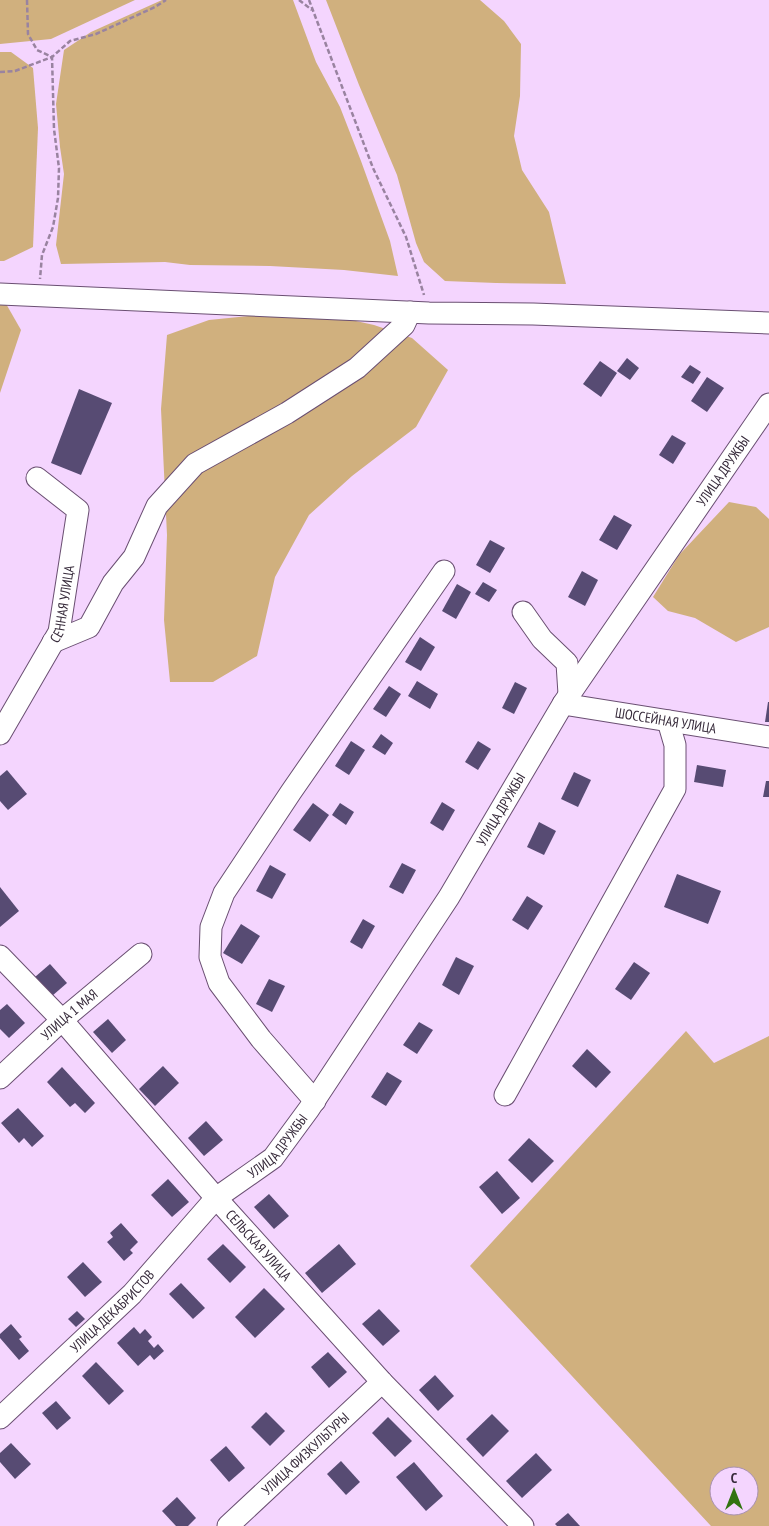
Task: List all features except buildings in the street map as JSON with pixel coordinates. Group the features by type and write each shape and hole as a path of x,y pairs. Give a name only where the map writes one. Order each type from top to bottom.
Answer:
{"street":[{"path":"0,294 420,313 534,314 769,323"},
{"path":"53,642 89,627 113,583 134,557 157,506 194,464 287,413 357,368 420,313"},
{"name":"УЛИЦА ДРУЖБЫ","path":"216,1198 273,1158 315,1101 448,897 566,699 769,404"},
{"name":"СЕННАЯ УЛИЦА","path":"0,734 59,632 78,510 37,478"},
{"path":"315,1101 261,1039 219,983 210,957 211,927 224,893 291,792 444,571"},
{"path":"524,612 542,639 567,663 566,699"},
{"name":"ШОССЕЙНАЯ УЛИЦА","path":"566,699 668,721 769,737"},
{"path":"505,1095 675,788 675,745 668,721"},
{"name":"УЛИЦА 1 МАЯ","path":"0,1078 62,1020 141,954"},
{"name":"СЕЛЬСКАЯ УЛИЦА","path":"0,956 62,1020 216,1198 382,1382 523,1526"},
{"name":"УЛИЦА ДЕКАБРИСТОВ","path":"0,1418 132,1294 216,1198"},
{"name":"УЛИЦА ФИЗКУЛЬТУРЫ","path":"228,1526 382,1382"}],"path":[{"path":"27,0 28,34 37,50 52,57"},
{"path":"0,72 15,71 52,57 70,41 96,34 166,0"},
{"path":"299,0 313,10"},
{"path":"310,0 373,168 406,237 420,313"},
{"path":"38,296 42,255 53,227 58,198 59,168 54,128 52,57"}],"shaded area":[{"path":"0,0 135,0 51,39 0,44"},
{"path":"162,0 293,0 316,62 340,107 361,161 390,241 398,276 344,270 270,266 190,265 165,262 61,264 56,245 64,174 56,104 64,50 91,32"},
{"path":"326,0 480,0 504,21 521,44 520,96 514,136 522,170 549,212 566,284 445,281 424,262 416,243 397,175"},
{"path":"0,52 11,52 33,68 38,128 33,247 4,261 0,261"},
{"path":"0,302 5,302 21,330 0,393"},
{"path":"306,310 374,325 412,338 448,370 416,427 352,476 309,515 275,577 257,656 213,682 170,682 164,620 167,535 161,409 167,335 209,320"},
{"path":"729,502 756,507 769,519 769,627 736,642 695,618 668,611 653,597 679,555"},
{"path":"686,1031 714,1063 769,1036 769,1526 711,1526 470,1266"}]}
